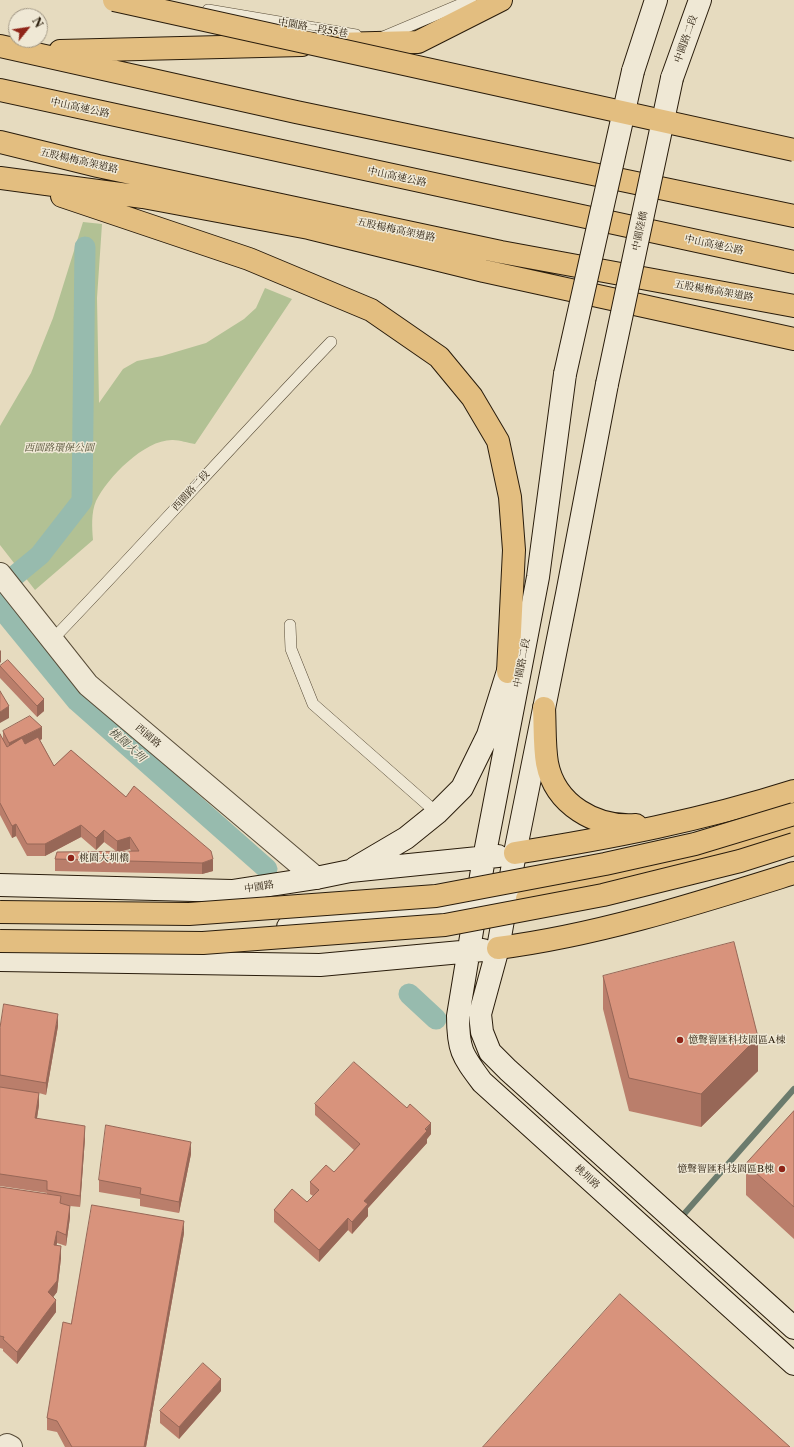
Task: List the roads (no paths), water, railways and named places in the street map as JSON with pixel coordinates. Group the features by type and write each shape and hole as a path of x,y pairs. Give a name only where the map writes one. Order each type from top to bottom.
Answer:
{"highway":[{"path":"114,0 794,150"},
{"path":"26,52 418,42 500,0"},
{"path":"0,46 296,112 794,216"},
{"name":"中山高速公路","path":"0,90 794,262"},
{"name":"五股楊梅高架道路","path":"0,142 98,166 501,252 794,306"},
{"path":"6,179 143,197 309,228 484,271 794,339"},
{"path":"6,179 249,259 370,310 439,358 472,397 498,441 510,498 514,550 508,672"},
{"path":"544,708 547,764 556,787 569,803 594,820 625,826 687,821"},
{"path":"515,853 602,839 687,821 794,791"},
{"path":"0,912 189,914 436,896 605,864 695,844 794,814"},
{"path":"507,904 656,867 794,828"},
{"path":"0,941 203,943 446,925 603,895 740,861 794,844"},
{"path":"498,948 524,945 622,923 794,873"}],"main road":[{"name":"中園路二段","path":"469,952 484,858 538,577 565,374 633,71 656,0"},
{"name":"中園路二段","path":"672,78 700,0"},
{"name":"中園陸橋","path":"544,708 607,384 672,78"},
{"name":"西園路","path":"8,584 88,685 316,878"},
{"path":"350,871 406,838 437,812 462,788 488,735 508,672 531,619"},
{"path":"544,708 498,948 480,1014 482,1032 490,1052 794,1328"},
{"name":"中園路","path":"0,885 232,891 316,878 350,871 484,858 515,853"},
{"path":"93,962 300,925 507,904"},
{"path":"0,960 320,965 469,952 498,948"},
{"name":"桃圳路","path":"469,952 458,1016 458,1036 462,1054 482,1082 794,1364"}],"lane":[{"name":"中園路二段55巷","path":"149,0 379,39 471,0"},
{"name":"西園路二段","path":"52,640 133,555 230,447 331,342"},
{"path":"290,624 291,649 313,704 437,812"}],"waterway":[{"path":"0,588 40,555 82,501 85,247"},
{"name":"桃園大圳","path":"0,607 77,701 267,869"},
{"name":"桃園大圳","path":"409,994 436,1019"},
{"path":"684,1214 794,1089"}],"place":[{"name":"桃園大圳橋","path":"71,858"},
{"name":"憶聲智匯科技園區A棟","path":"680,1040"},
{"name":"憶聲智匯科技園區B棟","path":"782,1169"}],"park label":[{"name":"西園路環保公園","path":"59,448"}]}
